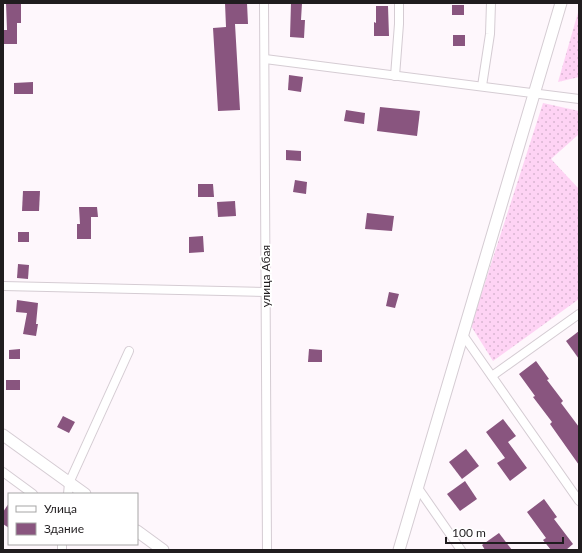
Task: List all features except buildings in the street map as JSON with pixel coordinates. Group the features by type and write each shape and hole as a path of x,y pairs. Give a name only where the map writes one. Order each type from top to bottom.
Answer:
{"main road":[{"path":"399,550 561,3"},
{"path":"3,435 69,488 82,493"},
{"path":"138,532 163,550"}],"street":[{"name":"улица Абая","path":"264,3 267,550"},
{"path":"395,76 399,3"},
{"path":"482,86 490,34 491,3"},
{"path":"264,59 579,99"},
{"path":"3,286 266,292"},
{"path":"492,376 579,314"},
{"path":"463,335 579,501"},
{"path":"69,488 130,351"},
{"path":"3,472 32,493"},
{"path":"418,488 461,550"}],"shaded area":[{"path":"579,9 579,77 558,82"},
{"path":"543,103 579,111 579,134 551,159 579,189 579,299 493,361 471,326"}]}
